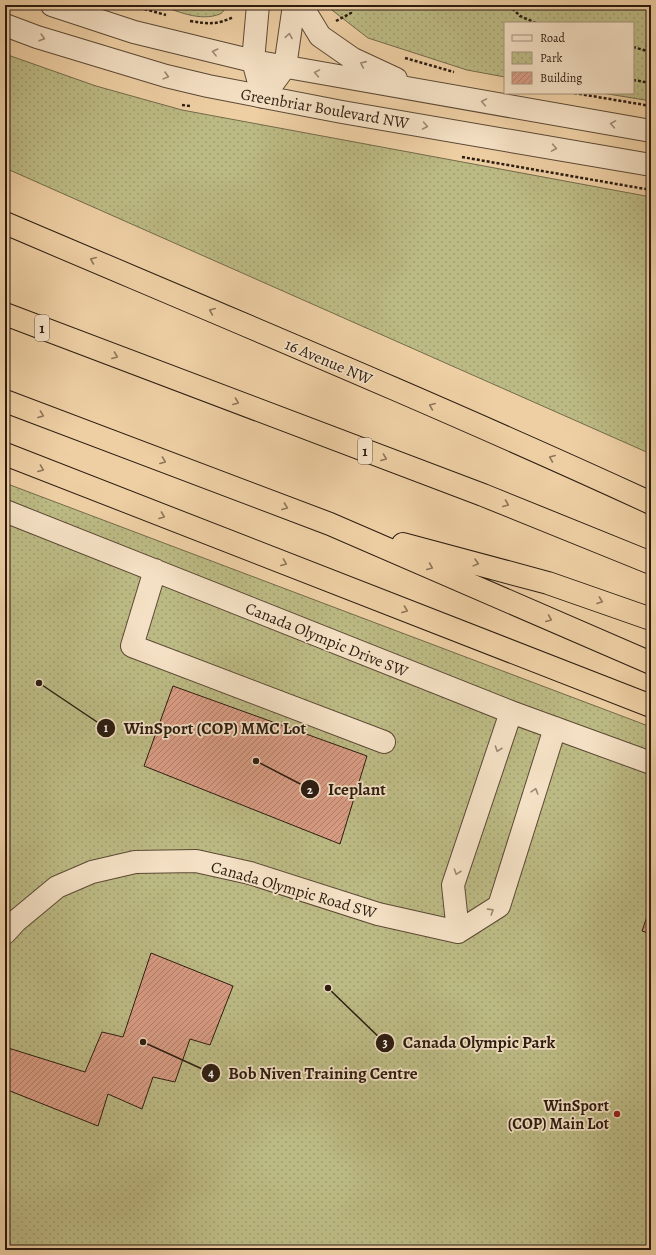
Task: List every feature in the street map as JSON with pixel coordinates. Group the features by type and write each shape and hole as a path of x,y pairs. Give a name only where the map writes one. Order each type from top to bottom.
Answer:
{"highway":[{"name":"16 Avenue NW","path":"5,223 651,503"},
{"name":"1","path":"5,314 483,496 651,563"},
{"path":"5,401 330,524 651,663"},
{"path":"5,454 651,706"},
{"path":"587,474 651,495"},
{"path":"330,524 548,582 651,619"}],"street":[{"name":"Greenbriar Boulevard NW","path":"52,5 134,32 253,61 651,131"},
{"path":"258,5 253,61 263,97"},
{"path":"263,97 285,67 294,5"},
{"path":"302,5 320,36 353,59 424,91"},
{"name":"Greenbriar Boulevard NW","path":"5,25 37,37 166,76 263,97 651,165"},
{"name":"Canada Olympic Drive SW","path":"5,511 511,712 651,763"},
{"path":"155,570 132,646 384,742"},
{"path":"511,712 453,885 458,932 499,906 554,728"},
{"name":"Canada Olympic Road SW","path":"5,933 16,921 57,887 92,872 135,862 196,861 250,873 378,914 458,932"}],"path":[{"path":"130,5 170,16"},
{"path":"334,22 351,13 350,5"},
{"path":"510,5 520,16 534,22"},
{"path":"183,19 211,24 223,22 233,17"},
{"path":"634,47 651,52"},
{"path":"399,56 460,74"},
{"path":"634,80 651,83"},
{"path":"580,94 651,106"}],"green space":[{"path":"159,5 228,5 222,13 205,17 181,13"},
{"path":"328,5 651,5 651,101 608,94 634,94 634,22 504,22 504,77 467,70 368,38 328,7"},
{"path":"5,54 96,86 182,110 651,197 651,454 5,168"},
{"path":"5,483 651,727 651,1250 5,1250"}],"building":[{"path":"173,686 367,756 340,844 144,766"},
{"path":"651,905 651,934 642,931"},
{"path":"151,953 233,986 210,1045 190,1039 175,1082 153,1077 142,1109 108,1094 98,1126 5,1089 5,1047 85,1072 102,1032 123,1037"}],"place":[{"name":"WinSport (COP) MMC Lot","path":"39,683"},
{"name":"Iceplant","path":"256,761"},
{"name":"Canada Olympic Park","path":"328,988"},
{"name":"Bob Niven Training Centre","path":"143,1042"},
{"name":"WinSport (COP) Main Lot","path":"617,1114"}]}
